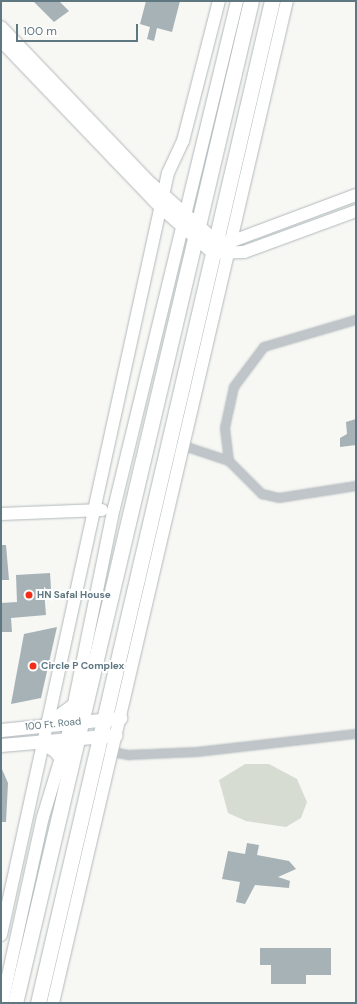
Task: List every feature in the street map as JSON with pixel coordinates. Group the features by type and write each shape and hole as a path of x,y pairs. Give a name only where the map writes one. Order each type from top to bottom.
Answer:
{"highway":[{"path":"15,1003 70,770 72,738 76,722 87,696 198,233 251,1"},
{"path":"38,1003 63,931 86,798 103,745 104,718 121,644 167,456 222,248 273,30 272,1"},
{"path":"47,725 87,696"},
{"path":"43,742 62,756 70,770"}],"main road":[{"name":"100 Ft. Road","path":"1,730 104,718 120,718"},
{"name":"100 Ft. Road","path":"1,745 72,738 103,745 116,735"}],"street":[{"path":"1,935 162,208 168,173 183,141 219,1"},
{"path":"76,722 73,707 114,508 184,227 237,1"},
{"path":"273,30 287,1"},
{"path":"2,34 186,215 198,233"},
{"path":"2,34 162,208 184,227 198,233 222,248 356,211"},
{"path":"222,248 356,195"},
{"path":"116,735 184,446 222,248"},
{"path":"229,461 225,428 234,387 264,346 356,320"},
{"path":"167,456 184,446 229,461 262,494 279,498 356,486"},
{"path":"1,514 114,508"},
{"path":"121,644 137,648"},
{"path":"53,1003 63,931 101,801 103,745 129,755 197,752 356,734"},
{"path":"2,1003 43,818 62,756 72,738"},
{"path":"86,798 101,801"}],"shaded area":[{"path":"245,764 269,764 297,779 307,802 301,818 286,827 246,821 228,813 219,780"}],"building":[{"path":"33,1 59,1 69,11 54,22"},
{"path":"146,1 180,1 172,32 157,28 154,41 147,39 150,27 140,24"},
{"path":"356,419 356,445 340,447 340,438 347,434 346,422"},
{"path":"1,545 6,545 9,580 1,580"},
{"name":"HN Safal House","path":"50,573 51,589 44,590 46,615 11,618 12,632 1,632 1,603 17,602 16,575"},
{"name":"Circle P Complex","path":"57,627 41,698 11,704 24,634"},
{"path":"1,767 8,783 6,822 1,822"},
{"path":"247,843 259,845 257,855 289,861 296,869 278,877 290,881 289,888 255,885 245,904 236,902 240,882 222,879 228,851 245,854"},
{"path":"260,948 331,948 331,975 306,975 306,984 271,984 271,965 260,965"}],"place":[{"name":"HN Safal House","path":"29,595"},
{"name":"Circle P Complex","path":"33,666"}]}
